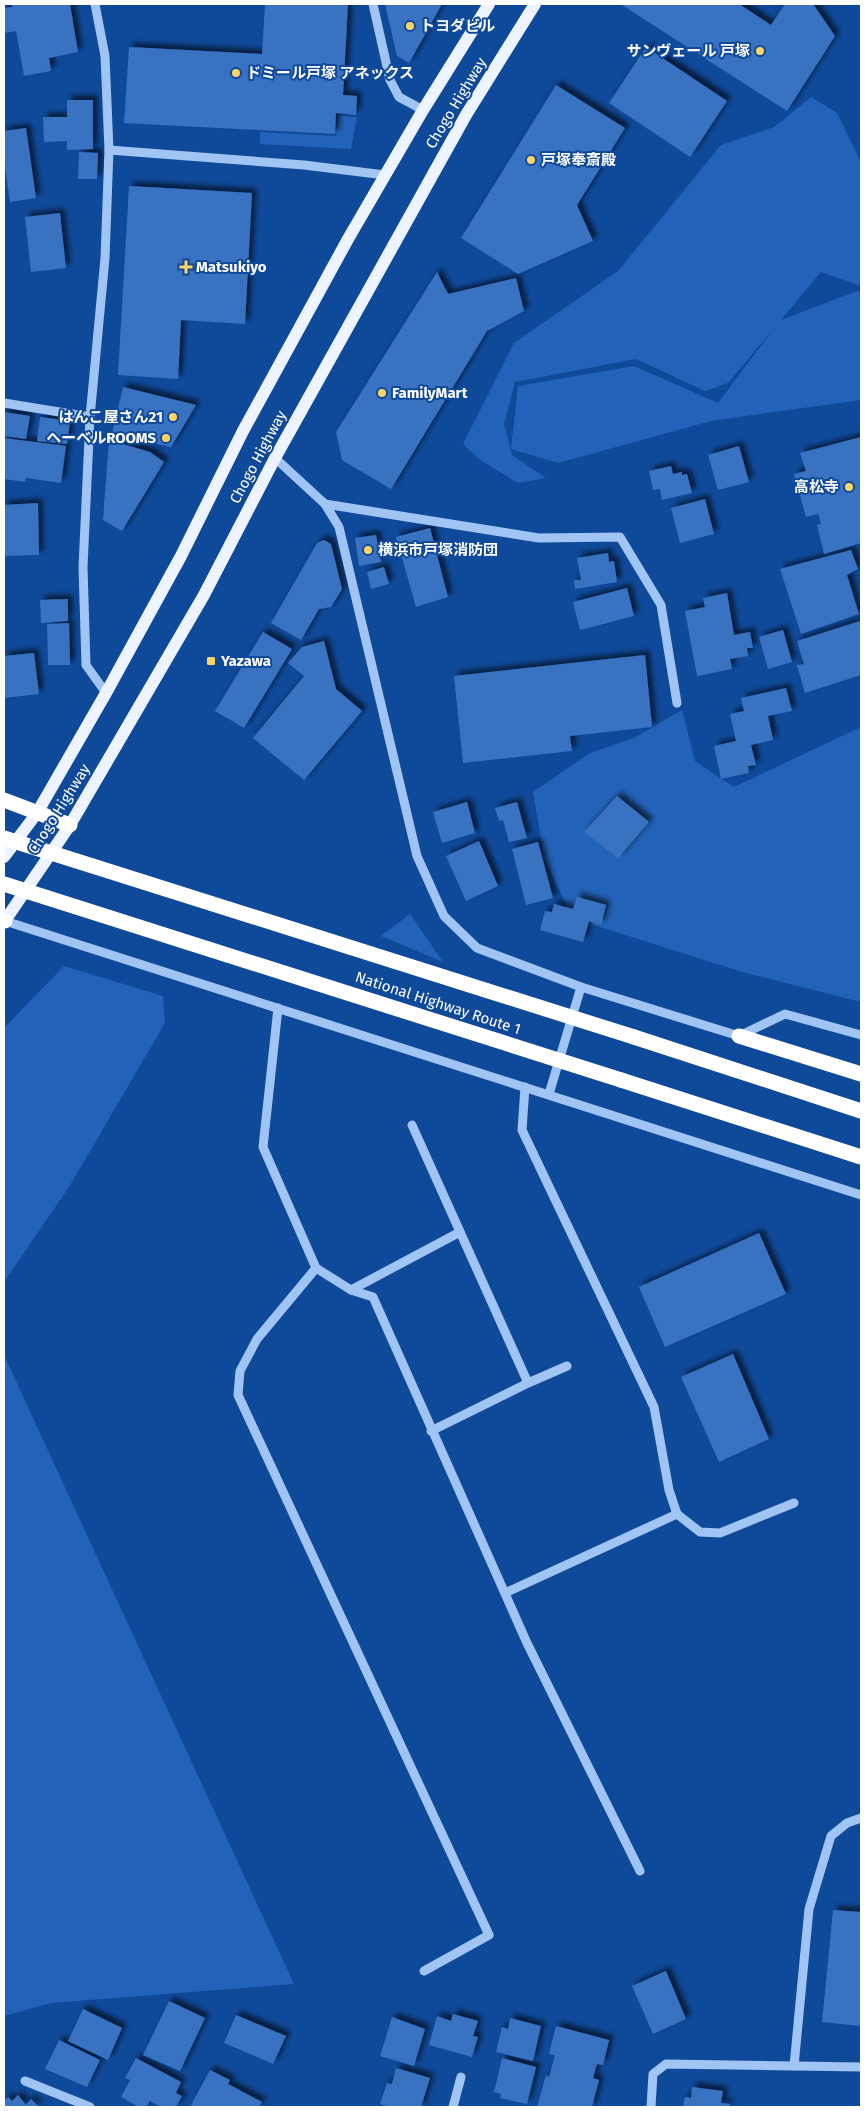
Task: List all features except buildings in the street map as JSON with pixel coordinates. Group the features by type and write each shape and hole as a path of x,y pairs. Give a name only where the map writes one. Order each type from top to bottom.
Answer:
{"highway":[{"path":"4,800 70,825"},
{"name":"National Highway Route 1","path":"4,838 634,1037 861,1111"},
{"name":"National Highway Route 1","path":"4,884 861,1157"},
{"path":"738,1036 861,1074"}],"main road":[{"name":"Chogo Highway","path":"4,856 37,813 106,694 181,556 244,431 385,175 489,4"},
{"name":"Chogo Highway","path":"4,921 70,825 204,595 275,458 466,114 535,4"}],"street":[{"path":"95,4 105,56 109,150 105,258 90,417 83,567 86,665 106,694"},
{"path":"373,4 390,80 399,97 423,110"},
{"path":"109,150 304,165 385,175"},
{"path":"4,402 90,417"},
{"path":"275,458 325,504 339,527 417,856 444,916 477,948 581,988 738,1036 785,1014 861,1035"},
{"path":"325,504 540,538 620,537 661,605 677,703"},
{"path":"4,921 861,1194"},
{"path":"549,1094 581,988"},
{"path":"278,1008 263,1147 316,1268 351,1290 373,1297 527,1643 640,1871"},
{"path":"525,1087 522,1130 654,1406 669,1490 677,1514 700,1532 720,1533 794,1503"},
{"path":"412,1125 528,1383"},
{"path":"351,1290 460,1232"},
{"path":"316,1268 257,1339 240,1371 238,1395 489,1935 424,1971"},
{"path":"432,1431 566,1366"},
{"path":"505,1593 677,1514"},
{"path":"794,2066 809,1909 831,1836 847,1823 861,1818"},
{"path":"651,2107 653,2074 666,2064 861,2068"},
{"path":"453,2107 461,2077"},
{"path":"25,2081 90,2107"}],"shaded area":[{"path":"811,97 837,113 861,162 861,286 821,272 781,320 857,291 861,292 861,400 711,421 558,463 511,449 518,386 634,366 718,403 774,328 728,383 705,391 636,359 515,382 504,424 512,455 546,478 518,483 480,460 463,444 514,343 618,271 721,145 774,127"},
{"path":"338,116 357,117 351,149 260,144 260,132 336,136"},
{"path":"682,710 695,761 734,787 861,727 861,1002 742,972 572,918 544,857 533,792 590,753 634,738"},
{"path":"410,914 443,962 381,936"},
{"path":"64,966 163,996 165,1023 69,1187 4,1282 4,1028"},
{"path":"4,1355 294,1984 51,2003 4,2016"}],"place":[{"name":"トヨダビル","path":"410,26"},
{"name":"サンヴェール 戸塚","path":"760,51"},
{"name":"ドミール戸塚 アネックス","path":"236,73"},
{"name":"戸塚奉斎殿","path":"531,160"},
{"name":"Matsukiyo","path":"186,267"},
{"name":"FamilyMart","path":"382,393"},
{"name":"はんこ屋さん21","path":"173,417"},
{"name":"ヘーベルROOMS","path":"166,438"},
{"name":"高松寺","path":"849,487"},
{"name":"横浜市戸塚消防団","path":"368,550"},
{"name":"Yazawa","path":"211,661"}]}
